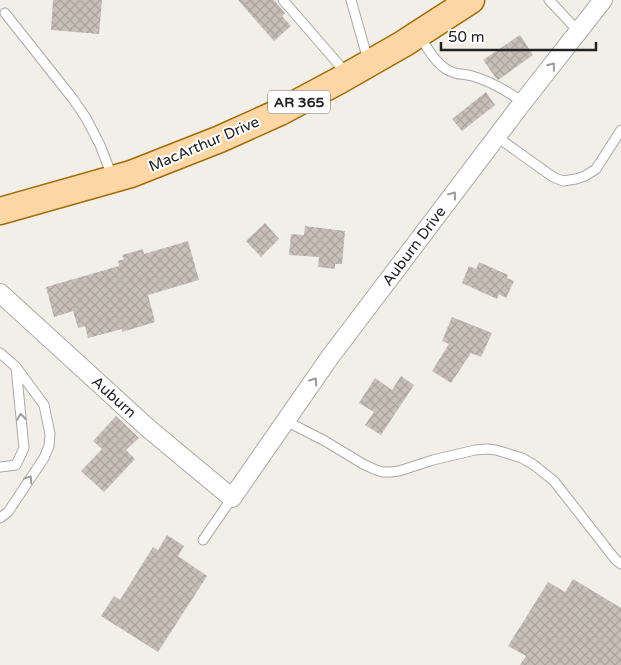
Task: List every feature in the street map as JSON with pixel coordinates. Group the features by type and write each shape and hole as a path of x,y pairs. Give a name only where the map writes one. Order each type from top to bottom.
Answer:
{"main road":[{"name":"MacArthur Drive","path":"0,211 131,174 220,139 280,112 359,70 471,0"}],"street":[{"name":"Auburn Drive","path":"232,498 330,358 523,102 603,0"},
{"name":"Auburn","path":"0,292 149,429 232,498"}],"lane":[{"path":"283,0 359,70"},
{"path":"351,0 359,70"},
{"path":"550,0 579,32"},
{"path":"4,13 86,118 100,145 113,179"},
{"path":"418,34 432,55 444,68 457,74 470,75 490,82 523,102"},
{"path":"497,137 552,177 564,181 585,176 596,169 621,130"},
{"path":"0,353 16,367 44,405 50,434 49,446 44,458 8,512 0,518"},
{"path":"0,467 16,465 24,448 16,367"},
{"path":"286,421 325,441 363,464 383,472 399,471 433,460 475,450 496,450 522,458 554,481 615,559 621,564"},
{"path":"203,540 232,498"}],"building":[{"path":"53,0 102,0 99,34 51,30"},
{"path":"238,0 274,0 285,13 282,16 291,26 274,41"},
{"path":"520,35 533,55 498,80 483,60"},
{"path":"486,92 495,105 462,131 452,119"},
{"path":"265,223 279,239 261,257 246,241"},
{"path":"305,226 345,231 342,264 335,264 335,269 318,267 319,257 289,255 291,234 304,235"},
{"path":"188,241 199,280 148,295 155,322 122,332 122,329 88,338 85,326 78,328 73,311 54,317 46,287 119,266 118,261 124,259 122,255 143,249 144,254"},
{"path":"479,262 508,275 507,278 514,281 506,298 499,294 497,299 462,283 469,266 476,269"},
{"path":"452,317 492,333 481,357 471,353 451,383 432,371 449,344 442,341"},
{"path":"401,376 414,385 381,435 365,425 374,412 359,403 375,378 392,390"},
{"path":"116,416 139,438 126,450 135,459 104,492 81,471 102,449 93,441"},
{"path":"167,535 184,546 178,556 207,576 158,652 101,616 114,596 120,600 153,547 158,550"},
{"path":"573,579 621,608 621,665 520,665 526,656 508,646 548,582 565,592"}]}
